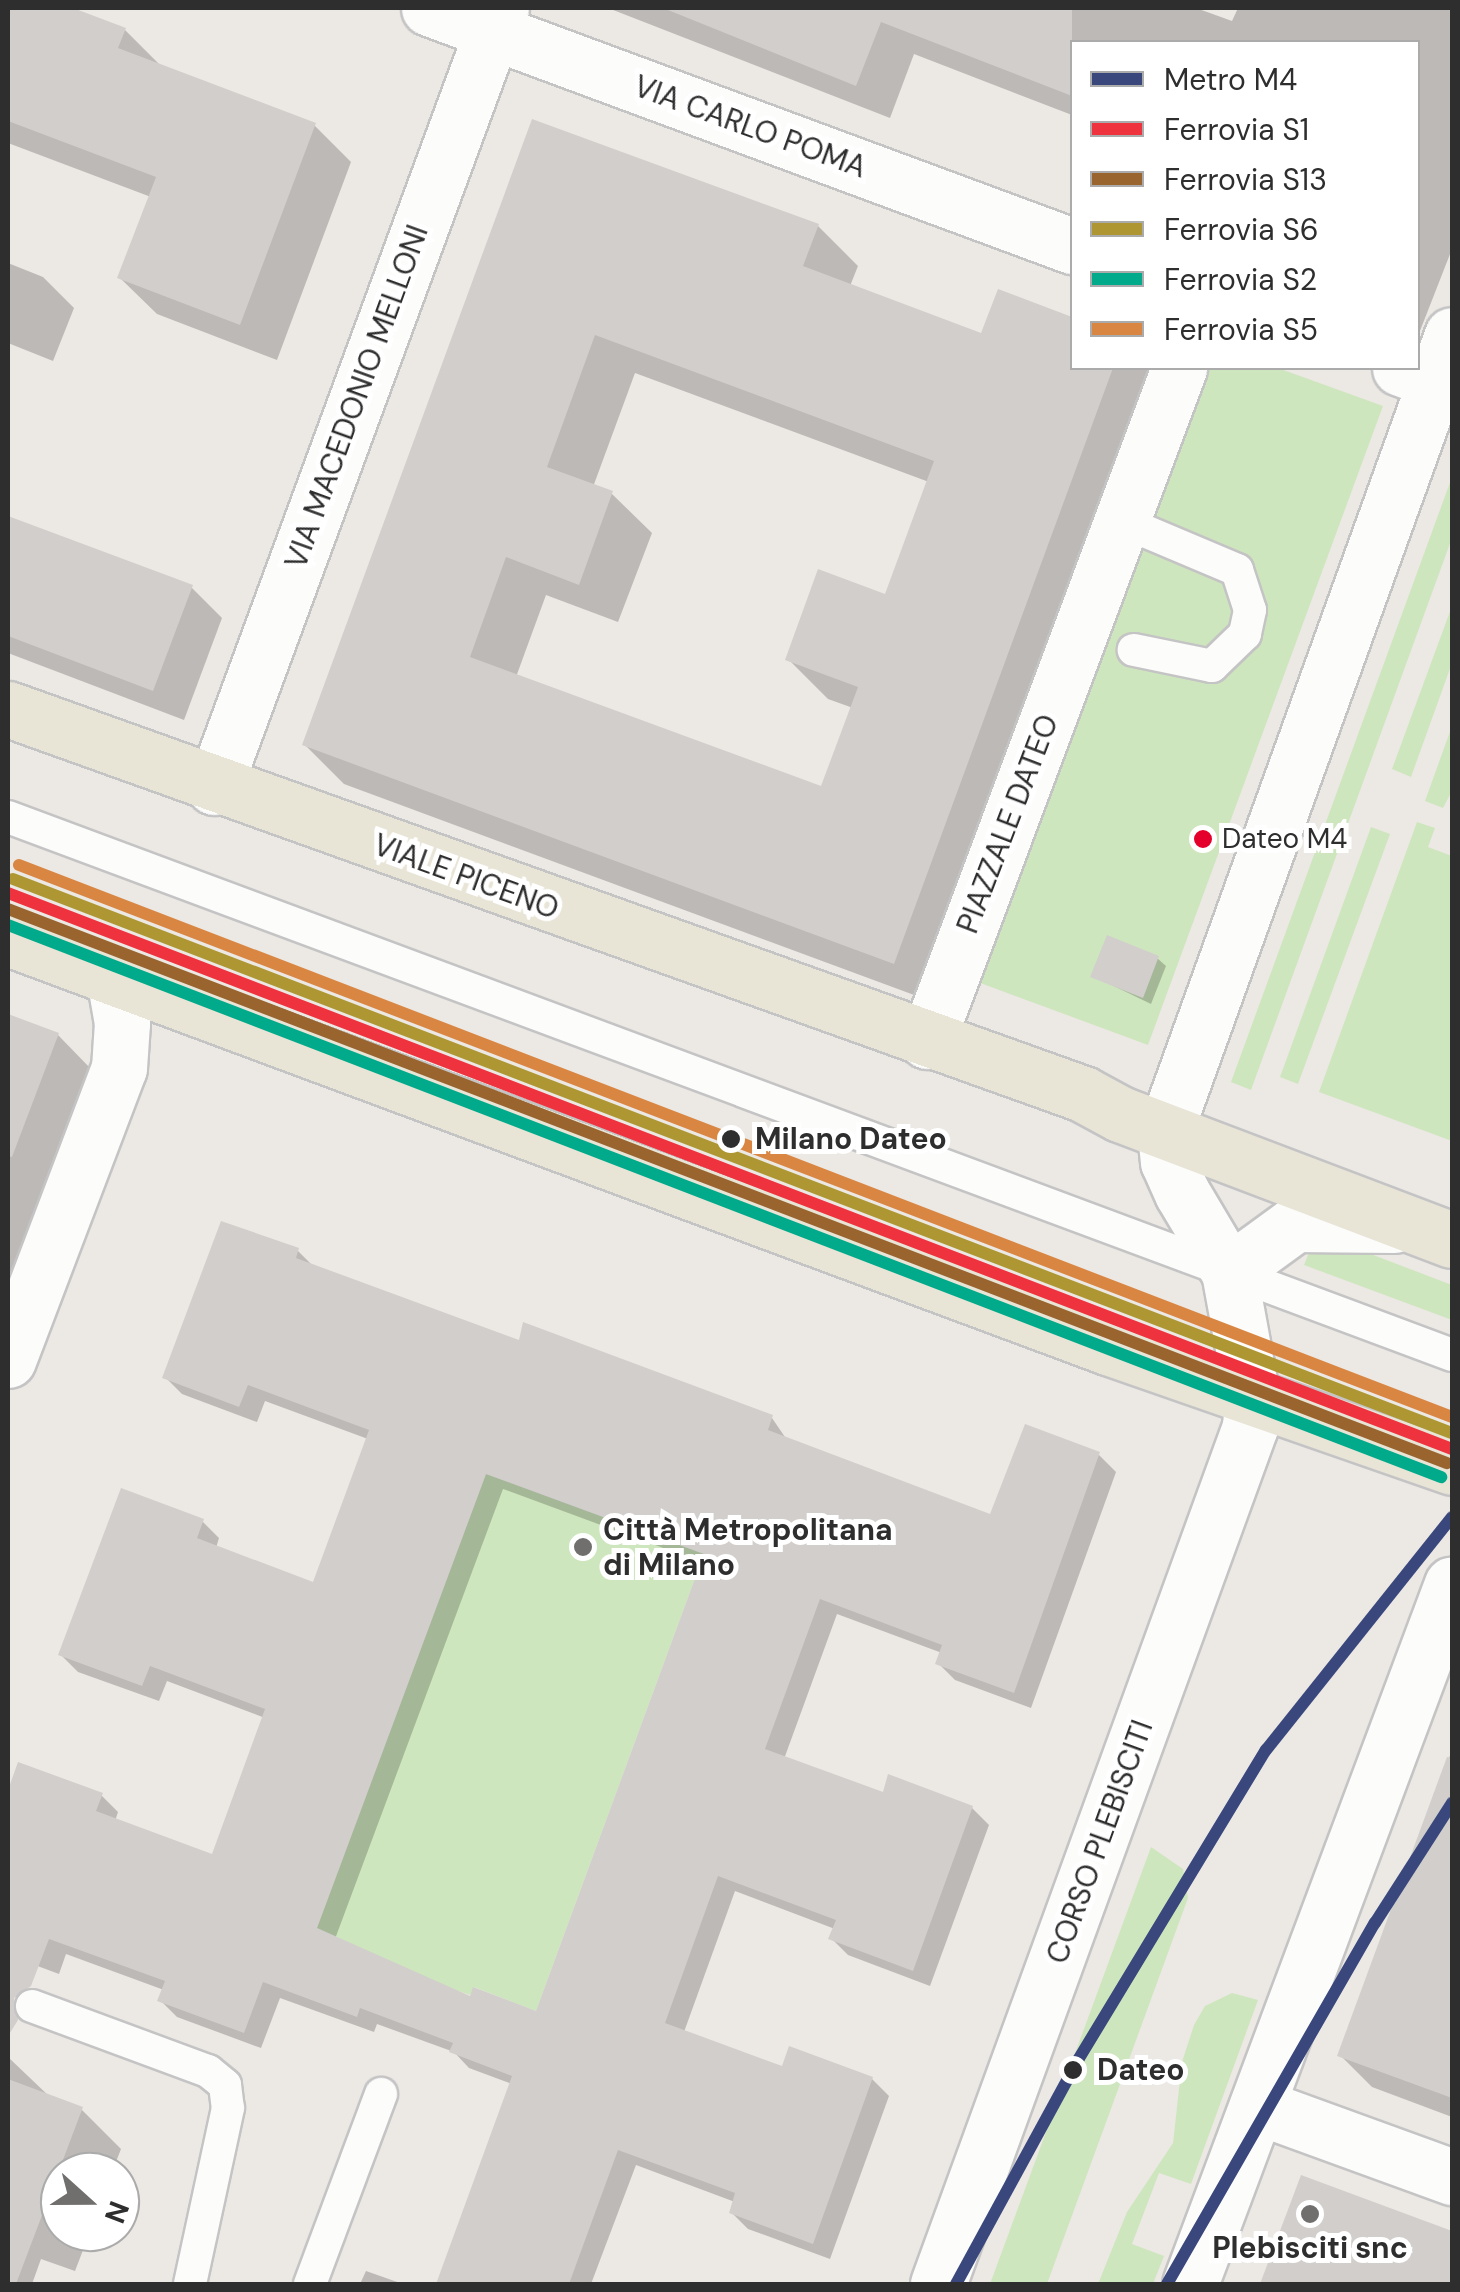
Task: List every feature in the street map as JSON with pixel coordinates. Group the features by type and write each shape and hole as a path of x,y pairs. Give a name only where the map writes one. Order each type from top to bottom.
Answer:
{"main road":[{"name":"VIALE PICENO","path":"8,709 214,787 926,1042"},
{"path":"8,938 1452,1467"},
{"path":"926,1042 1083,1094 1165,1131 1435,1234"}],"street":[{"name":"VIA CARLO POMA","path":"429,8 496,20 1070,245"},
{"name":"VIA MACEDONIO MELLONI","path":"214,787 496,20"},
{"path":"1252,1396 1229,1272 1182,1193 1168,1162 1165,1131 1435,368"},
{"name":"PIAZZALE DATEO","path":"926,1042 1178,370"},
{"path":"8,1360 119,1068 122,1023 114,977"},
{"path":"1229,1272 1295,1224 1324,1220 1435,1234"},
{"name":"CORSO PLEBISCITI","path":"938,2284 1241,1459 1252,1396"},
{"path":"1190,2284 1452,1584"},
{"path":"1256,2106 1452,2177"}],"lane":[{"path":"1121,521 1236,570 1250,610 1238,644 1212,666 1134,650"},
{"path":"8,818 1452,1355"},
{"path":"32,2006 208,2071 226,2085 228,2108 190,2284"},
{"path":"310,2284 381,2094"}],"green space":[{"path":"1203,370 1284,370 1383,406 1148,1045 975,981"},
{"path":"1452,477 1452,538 1251,1090 1231,1082"},
{"path":"1452,606 1452,663 1411,777 1392,769"},
{"path":"1452,726 1452,791 1443,808 1425,801"},
{"path":"1417,822 1435,828 1428,847 1452,856 1452,1141 1319,1092"},
{"path":"1371,827 1390,834 1298,1084 1280,1077"},
{"path":"1326,1237 1452,1285 1452,1320 1304,1265 1313,1243"},
{"path":"486,1474 704,1554 536,2011 474,1987 470,1995 438,1984 317,1928"},
{"path":"1151,1847 1183,1869 1188,1898 1047,2284 990,2284"},
{"path":"1232,1993 1258,2000 1191,2184 1159,2173 1132,2244 1164,2256 1153,2284 1098,2284 1127,2212 1173,2143 1182,2062 1194,2025 1205,2006"}],"building":[{"path":"8,8 73,8 126,28 118,48 316,123 240,325 117,278 156,177 8,121"},
{"path":"663,8 1072,8 1070,95 881,22 856,86"},
{"path":"532,119 819,224 803,266 981,333 998,289 1070,316 1070,370 1112,370 894,964 302,745","holes":["595,335 934,461 885,594 818,569 785,660 858,687 821,786 470,657 506,557 579,585 613,491 547,467"]},
{"path":"8,516 193,585 153,691 8,636"},
{"path":"1107,935 1159,956 1143,998 1090,977"},
{"path":"8,1014 59,1033 12,1157 8,1156"},
{"path":"221,1221 299,1248 296,1258 519,1340 523,1322 773,1415 768,1430 990,1514 1025,1424 1100,1452 1014,1693 935,1664 942,1645 820,1599 765,1749 883,1792 888,1774 973,1806 913,1971 828,1939 836,1920 718,1876 665,2023 782,2066 789,2046 873,2077 813,2244 729,2213 735,2193 618,2150 569,2284 436,2284 512,2076 449,2052 453,2043 360,2008 357,2017 263,1982 244,2033 157,2001 165,1981 49,1939 31,1986 14,1998 18,2020 8,2036 8,1790 18,1762 103,1793 96,1811 212,1854 265,1709 150,1666 142,1686 58,1655 121,1488 204,1519 197,1538 313,1582 369,1430 248,1385 239,1407 162,1378","holes":["486,1474 704,1554 536,2011 473,1987 470,1996 317,1928"]},
{"path":"1447,1757 1452,1758 1452,2098 1337,2056"},
{"path":"8,2079 83,2107 66,2152 40,2152 40,2221 16,2284 8,2284"},
{"path":"1301,2175 1452,2231 1452,2284 1260,2284"}],"metro line":[{"name":"M4","path":"956,2284 1078,2060 1266,1750 1452,1517"},
{"name":"M4","path":"1167,2284 1375,1923 1452,1803"}],"rail line":[{"name":"S5","path":"19,865 1452,1417"},
{"name":"S6","path":"13,879 1452,1433"},
{"name":"S1","path":"8,893 1452,1449"},
{"name":"S13","path":"8,909 1447,1463"},
{"name":"S2","path":"8,925 1441,1477"}],"place":[{"name":"Dateo M4","path":"1203,839"},
{"name":"Milano Dateo","path":"731,1139"},
{"name":"Città Metropolitana di Milano","path":"583,1547"},
{"name":"Dateo","path":"1073,2070"},
{"name":"Plebisciti snc","path":"1310,2214"}]}
